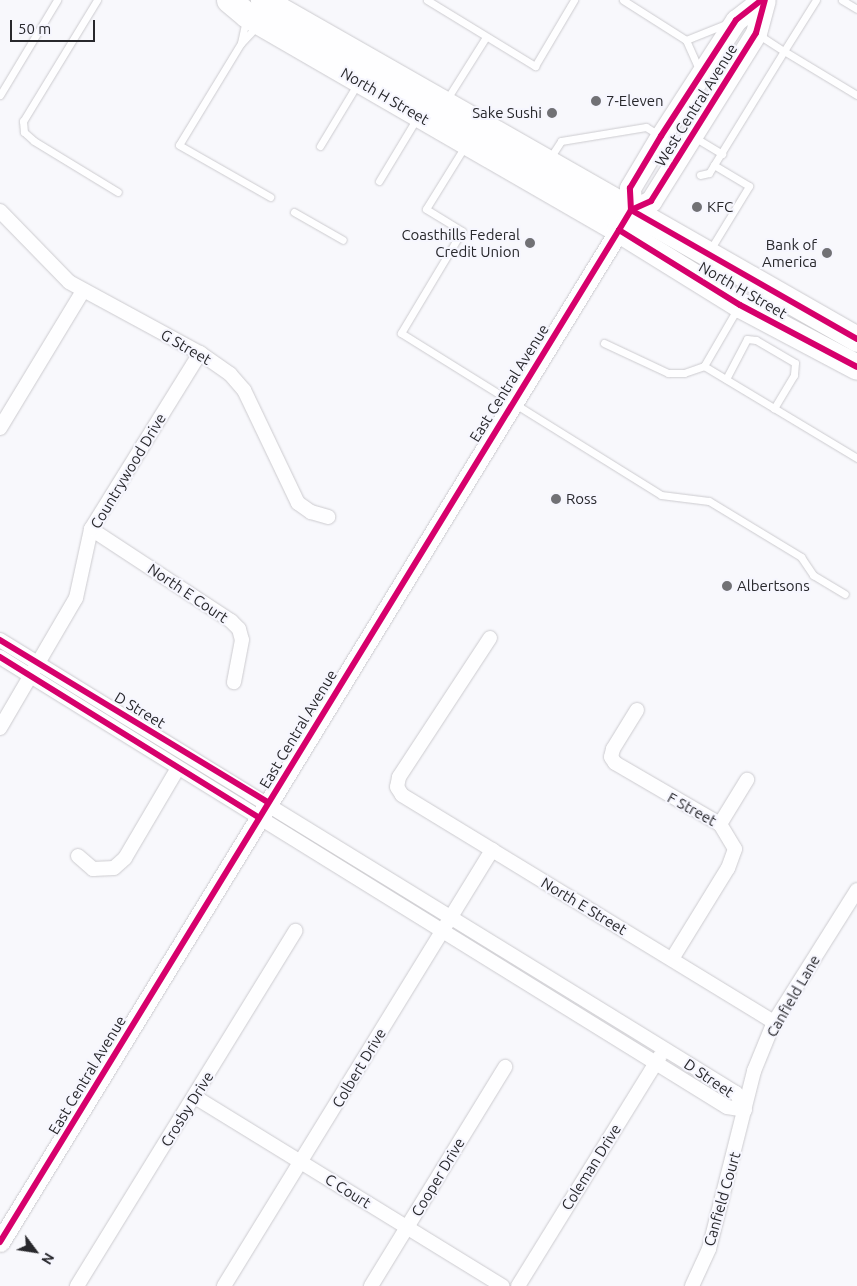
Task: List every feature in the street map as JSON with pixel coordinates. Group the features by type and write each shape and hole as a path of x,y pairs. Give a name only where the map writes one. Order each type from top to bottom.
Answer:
{"highway":[{"name":"North H Street","path":"258,9 359,81 466,143 625,220 707,255 857,339"},
{"name":"North H Street","path":"258,9 444,104 547,162 740,305 857,367"}],"main road":[{"name":"West Central Avenue","path":"625,220 630,188 661,136 736,20 763,0"},
{"name":"West Central Avenue","path":"625,220 651,201 692,136 756,33 763,0"},
{"name":"East Central Avenue","path":"0,1242 511,403 625,220"}],"street":[{"name":"G Street","path":"0,211 69,282 200,353 230,374 244,390 298,503 311,512 328,517"},
{"path":"0,428 83,291"},
{"name":"Countrywood Drive","path":"0,728 76,598 91,529 200,353"},
{"name":"North E Court","path":"91,529 231,621 239,629 242,640 234,682"},
{"name":"North E Street","path":"490,638 399,777 397,787 402,795 774,1022"},
{"name":"D Street","path":"0,640 34,669 178,768 263,810 441,932 727,1107 746,1110"},
{"name":"D Street","path":"0,657 34,669 263,810 452,915 736,1093 746,1110"},
{"name":"F Street","path":"637,710 613,749 611,757 640,780 720,824 735,849 721,881 672,959"},
{"path":"78,856 93,869 114,868 125,858 178,768"},
{"path":"720,824 747,780"},
{"name":"Colbert Drive","path":"224,1286 492,850"},
{"name":"Canfield Lane","path":"746,1110 754,1071 774,1022 857,890"},
{"name":"Crosby Drive","path":"77,1286 295,931"},
{"name":"Coleman Drive","path":"518,1286 664,1049"},
{"name":"Cooper Drive","path":"371,1286 505,1067"},
{"name":"C Court","path":"195,1096 502,1286"},
{"name":"Canfield Court","path":"692,1286 717,1224 746,1110"}],"lane":[{"path":"0,95 58,0"},
{"path":"97,0 23,120 24,132 34,141 118,192"},
{"path":"427,0 534,66 574,0"},
{"path":"623,0 686,40 701,74"},
{"path":"700,175 709,173 722,154 816,0"},
{"path":"842,0 857,9"},
{"path":"258,9 241,43 180,145 270,196"},
{"path":"241,43 258,9"},
{"path":"686,40 736,20"},
{"path":"756,33 857,95"},
{"path":"444,104 486,37"},
{"path":"320,146 359,81"},
{"path":"379,181 418,115"},
{"path":"547,162 561,141 646,127 661,136"},
{"path":"692,136 722,154"},
{"path":"466,143 426,209 462,231 401,333 497,391 511,403 661,495 709,501 801,556 812,575 845,594"},
{"path":"707,255 748,186 714,165"},
{"path":"294,212 343,240"},
{"path":"604,343 668,373 684,373 704,366 740,305"},
{"path":"726,379 748,338 756,340 795,363 794,375 774,408"},
{"path":"704,366 857,458"}],"cycle path":[{"path":"0,1242 631,210 630,188 661,136 736,20 762,0"},
{"path":"631,210 651,201 756,33 765,0"},
{"path":"631,210 857,339"},
{"path":"619,230 740,305 857,367"},
{"path":"0,640 267,802"},
{"path":"0,657 258,817"}],"place":[{"name":"7-Eleven","path":"596,101"},
{"name":"Sake Sushi","path":"552,113"},
{"name":"KFC","path":"697,207"},
{"name":"Coasthills Federal Credit Union","path":"530,243"},
{"name":"Bank of America","path":"827,253"},
{"name":"Ross","path":"556,499"},
{"name":"Albertsons","path":"727,586"}]}
